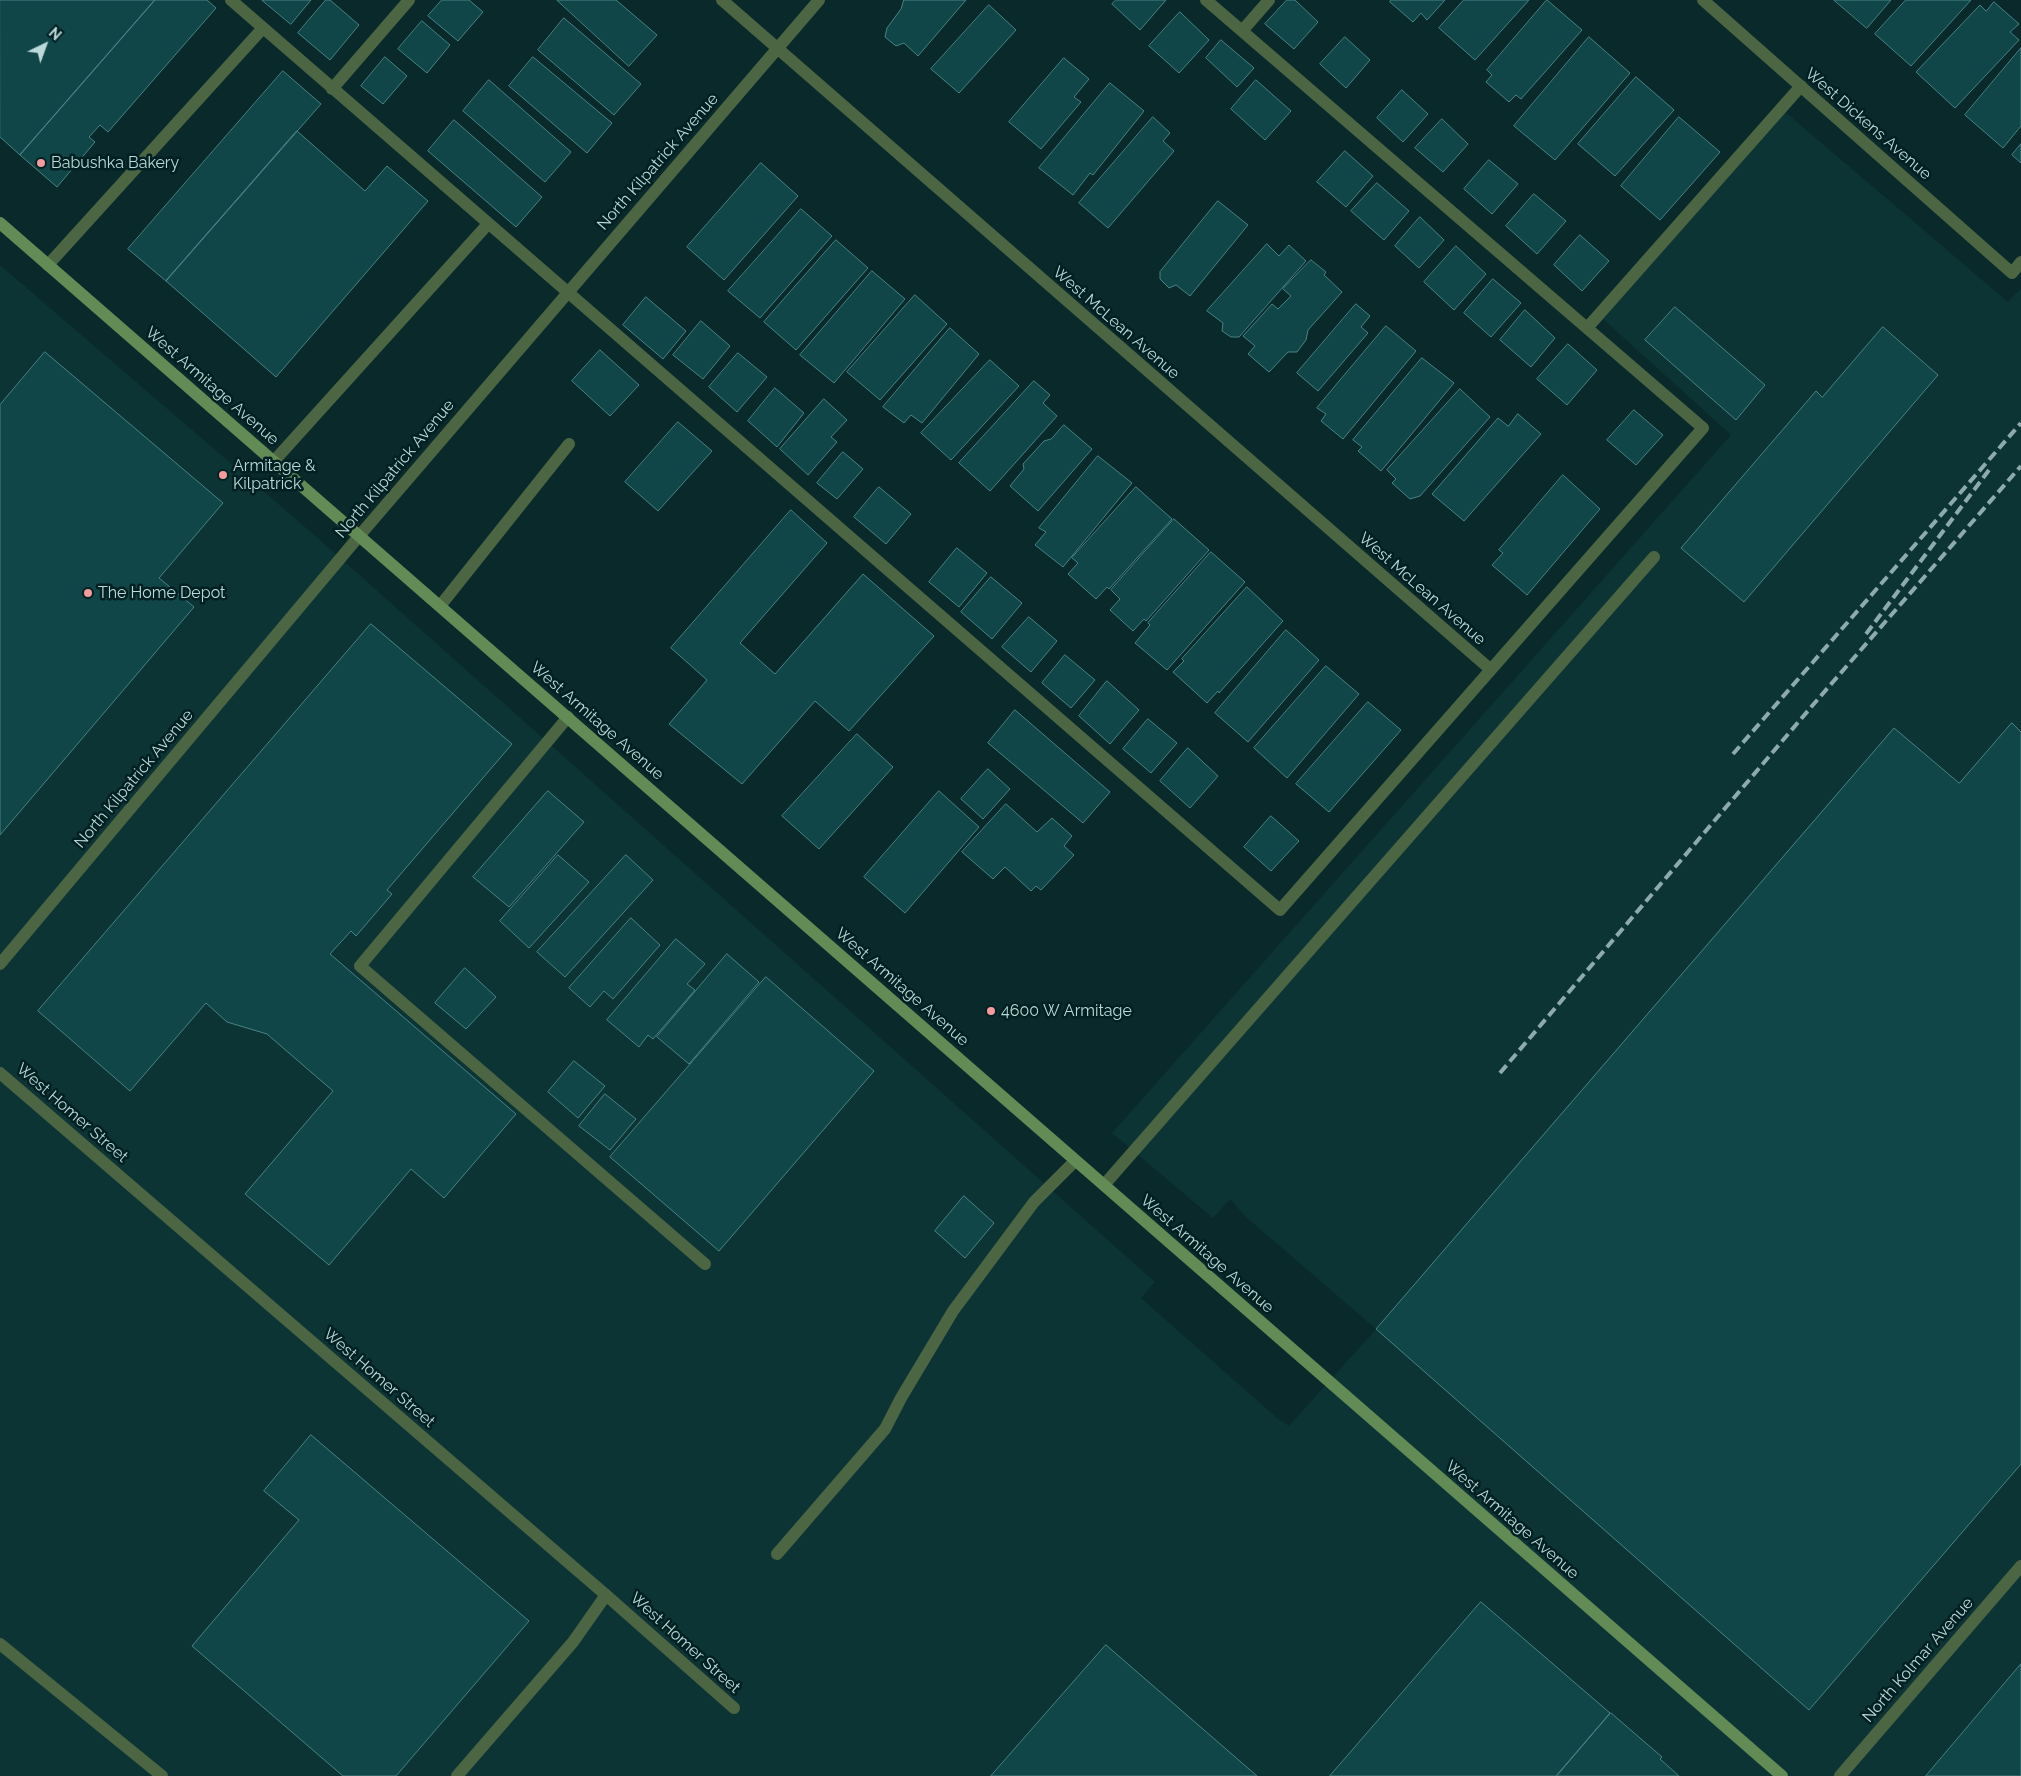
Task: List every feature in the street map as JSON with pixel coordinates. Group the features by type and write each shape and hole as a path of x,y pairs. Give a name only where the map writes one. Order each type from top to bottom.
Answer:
{"main road":[{"name":"West Armitage Avenue","path":"0,223 1782,1776"}],"street":[{"path":"231,0 1280,910 1703,428 1206,0"},
{"path":"332,89 409,0"},
{"name":"West McLean Avenue","path":"722,0 1490,669"},
{"name":"North Kilpatrick Avenue","path":"0,964 360,535 819,0"},
{"path":"1242,31 1269,0"},
{"name":"West Dickens Avenue","path":"1703,0 2012,272 2021,262"},
{"path":"48,265 263,28"},
{"path":"1587,328 1801,86"},
{"path":"274,462 488,224"},
{"path":"440,606 569,444"},
{"path":"1104,1185 1654,557"},
{"path":"568,717 360,966 705,1264"},
{"name":"West Homer Street","path":"0,1073 606,1595 734,1708"},
{"path":"777,1554 885,1429 901,1398 953,1311 1034,1202 1075,1161"},
{"name":"North Kolmar Avenue","path":"1840,1776 2021,1566"},
{"path":"457,1776 573,1642 606,1595"},
{"path":"0,1644 162,1776"}],"shaded area":[{"path":"1784,111 2008,302 2021,288 2021,1776 0,1776 0,265 312,533 1155,1282 1141,1298 1277,1418 1289,1426 1376,1329 1246,1217 1230,1199 1213,1218 1112,1133 1731,435 1602,318"}],"building":[{"path":"0,0 155,0 20,155 0,137"},
{"path":"155,0 207,0 216,8 108,132 100,125 89,137 95,142 57,187 20,155"},
{"path":"262,0 311,0 291,24"},
{"path":"326,0 330,0 359,25 330,60 298,33"},
{"path":"442,0 469,0 483,12 458,41 428,16"},
{"path":"557,0 616,0 657,35 629,66"},
{"path":"904,0 966,0 918,56 904,43 896,46 885,37 887,28 901,9"},
{"path":"1116,0 1166,0 1140,30 1112,4"},
{"path":"1287,0 1295,0 1318,22 1294,49 1265,24"},
{"path":"1391,0 1445,0 1427,20 1421,13 1413,22 1390,2"},
{"path":"1464,0 1529,0 1475,60 1439,28"},
{"path":"1547,0 1582,30 1521,99 1516,95 1509,102 1486,82 1492,75 1487,70"},
{"path":"1834,0 1891,0 1867,28"},
{"path":"1906,0 1971,0 1911,66 1875,34"},
{"path":"1994,2 2019,24 2010,32 2019,40 1955,108 1916,72 1980,5 1986,11"},
{"path":"989,5 1016,30 959,93 931,69"},
{"path":"1180,12 1209,40 1179,73 1149,46"},
{"path":"564,18 641,84 614,115 538,50"},
{"path":"422,21 450,45 427,73 398,49"},
{"path":"1345,37 1370,60 1346,88 1320,64"},
{"path":"1589,37 1630,73 1555,160 1514,126"},
{"path":"1221,40 1254,68 1237,87 1206,58"},
{"path":"2021,48 2021,126 2003,148 1965,115"},
{"path":"385,57 407,76 383,104 361,86"},
{"path":"533,57 612,123 587,153 509,86"},
{"path":"1064,58 1089,79 1074,97 1081,102 1041,149 1009,122"},
{"path":"283,71 321,104 166,281 128,249"},
{"path":"1636,77 1674,110 1615,176 1578,144"},
{"path":"489,80 571,152 545,182 463,111"},
{"path":"1256,80 1291,111 1265,140 1231,109"},
{"path":"1110,83 1144,111 1093,175 1090,173 1073,195 1039,168"},
{"path":"1402,90 1428,114 1403,142 1377,118"},
{"path":"1153,117 1170,133 1163,141 1174,151 1108,228 1079,203"},
{"path":"1679,117 1720,152 1660,220 1621,186"},
{"path":"1442,119 1468,144 1443,172 1415,148"},
{"path":"454,120 542,197 516,227 428,151"},
{"path":"297,131 365,191 387,166 428,201 276,377 166,281"},
{"path":"2021,144 2021,163 2012,155"},
{"path":"1345,151 1373,176 1346,207 1317,182"},
{"path":"1489,160 1518,184 1492,214 1464,189"},
{"path":"761,163 798,196 724,280 687,247"},
{"path":"1377,183 1409,211 1384,240 1351,211"},
{"path":"1534,194 1566,221 1537,254 1506,226"},
{"path":"1218,201 1248,225 1190,296 1176,285 1169,288 1160,279 1160,272"},
{"path":"801,209 832,236 760,318 728,291"},
{"path":"1420,217 1444,240 1419,268 1395,246"},
{"path":"1580,235 1609,261 1582,291 1554,265"},
{"path":"836,240 868,268 796,350 764,322"},
{"path":"1267,244 1279,256 1289,245 1306,261 1239,337 1231,337 1222,331 1223,323 1207,311"},
{"path":"1456,246 1486,274 1454,310 1424,282"},
{"path":"1311,260 1326,272 1324,275 1342,292 1308,330 1306,340 1297,352 1288,352 1269,372 1248,354 1255,346 1243,336 1272,304 1278,309 1291,296 1283,289"},
{"path":"872,271 905,299 834,383 800,355"},
{"path":"1493,279 1521,303 1491,337 1464,313"},
{"path":"915,295 947,324 880,400 847,372"},
{"path":"646,297 686,331 663,359 623,325"},
{"path":"1356,304 1370,316 1361,327 1368,333 1318,391 1297,373"},
{"path":"1675,307 1765,385 1736,420 1645,340"},
{"path":"1525,310 1555,338 1531,367 1500,340"},
{"path":"701,321 730,346 703,379 673,355"},
{"path":"1386,326 1416,351 1343,439 1321,421 1326,414 1317,408"},
{"path":"1883,327 1938,375 1744,602 1681,548 1816,391 1822,397"},
{"path":"950,328 979,354 922,423 911,415 904,423 883,407"},
{"path":"1568,344 1597,370 1567,405 1537,379"},
{"path":"600,350 639,385 610,416 572,381"},
{"name":"The Home Depot","path":"45,352 223,503 159,578 194,607 0,835 0,405"},
{"path":"738,353 767,377 737,412 709,387"},
{"path":"1422,358 1454,383 1381,471 1358,451 1362,447 1353,440"},
{"path":"990,360 1019,386 951,460 921,433"},
{"path":"1034,381 1050,395 1043,403 1057,416 990,491 959,463"},
{"path":"775,388 804,413 777,447 748,421"},
{"path":"1460,389 1490,417 1420,496 1410,499 1392,483 1396,479 1387,470"},
{"path":"824,399 847,420 831,437 837,442 808,475 780,449"},
{"path":"1634,410 1663,435 1636,465 1607,440"},
{"path":"1518,414 1541,434 1464,521 1432,494 1498,418 1508,426"},
{"path":"678,422 712,451 658,511 625,482"},
{"path":"1064,425 1092,449 1038,511 1010,486 1024,469 1023,464 1044,441 1051,439"},
{"path":"843,452 863,469 837,499 817,483"},
{"path":"1098,456 1132,483 1063,567 1035,545 1046,532 1039,528"},
{"path":"1563,475 1600,509 1527,595 1492,565 1503,553 1499,550"},
{"path":"879,487 911,514 886,544 854,517"},
{"path":"1136,487 1172,519 1109,589 1107,587 1096,599 1068,574 1078,563 1072,558"},
{"path":"791,510 827,543 740,643 775,674 863,574 934,636 849,731 815,701 742,784 669,724 707,680 671,648"},
{"path":"1174,519 1209,550 1146,621 1144,619 1133,631 1110,610 1120,599 1111,590"},
{"path":"957,548 987,573 959,607 929,582"},
{"path":"1211,552 1245,582 1167,670 1135,643 1150,625 1148,623"},
{"path":"991,577 1022,603 992,639 961,612"},
{"path":"1247,587 1283,621 1219,693 1218,691 1207,703 1173,672 1184,661 1182,659"},
{"path":"1029,617 1057,641 1031,672 1002,647"},
{"path":"371,624 512,744 387,890 392,894 356,936 351,931 330,954 516,1114 444,1198 411,1169 329,1265 245,1194 333,1091 267,1034 227,1022 206,1003 130,1091 38,1011"},
{"path":"1286,630 1319,660 1248,742 1215,713"},
{"path":"1065,655 1095,680 1071,708 1042,683"},
{"path":"1326,666 1359,694 1287,778 1254,748"},
{"path":"1107,681 1139,710 1110,744 1079,716"},
{"path":"1368,702 1401,730 1329,812 1296,784"},
{"path":"1015,710 1110,792 1083,823 988,743"},
{"path":"1148,719 1177,743 1151,773 1123,749"},
{"path":"2012,723 2021,732 2021,1464 1809,1710 1376,1329 1894,728 1959,783"},
{"path":"857,734 893,767 819,849 782,816"},
{"path":"1188,748 1218,776 1190,808 1160,781"},
{"path":"988,769 1010,789 983,819 961,799"},
{"path":"548,791 584,822 509,907 473,877"},
{"path":"939,791 979,827 905,913 864,877"},
{"path":"1006,804 1037,832 1052,818 1072,836 1064,846 1074,855 1041,890 1036,886 1031,891 1005,867 993,879 962,852"},
{"path":"1271,816 1299,841 1271,871 1244,847"},
{"path":"558,855 589,882 529,948 500,921"},
{"path":"626,855 653,880 565,977 537,952"},
{"path":"631,918 660,945 613,999 604,991 590,1007 569,988"},
{"path":"676,939 705,964 687,984 695,990 653,1039 648,1035 639,1047 607,1020"},
{"path":"727,954 759,982 689,1064 657,1037"},
{"path":"465,968 496,997 466,1029 435,1003"},
{"path":"766,977 874,1071 719,1251 610,1157"},
{"path":"574,1061 605,1086 578,1118 548,1092"},
{"path":"605,1094 636,1119 610,1150 579,1126"},
{"path":"964,1196 994,1223 965,1258 935,1231"},
{"path":"311,1435 529,1621 396,1776 343,1776 192,1646 299,1520 264,1491"},
{"path":"1481,1602 1610,1713 1556,1776 1330,1776"},
{"path":"1106,1645 1257,1776 991,1776"},
{"path":"2021,1664 2021,1776 1926,1776"},
{"path":"1611,1713 1662,1757 1660,1759 1679,1776 1557,1776"}],"railway":[{"path":"1733,754 2021,423"},
{"path":"1866,634 1992,466"},
{"path":"1500,1073 1812,706 2021,466"}],"place":[{"name":"Babushka Bakery","path":"41,163"},
{"name":"Armitage & Kilpatrick","path":"223,475"},
{"name":"The Home Depot","path":"88,593"},
{"name":"4600 W Armitage","path":"991,1011"}]}
